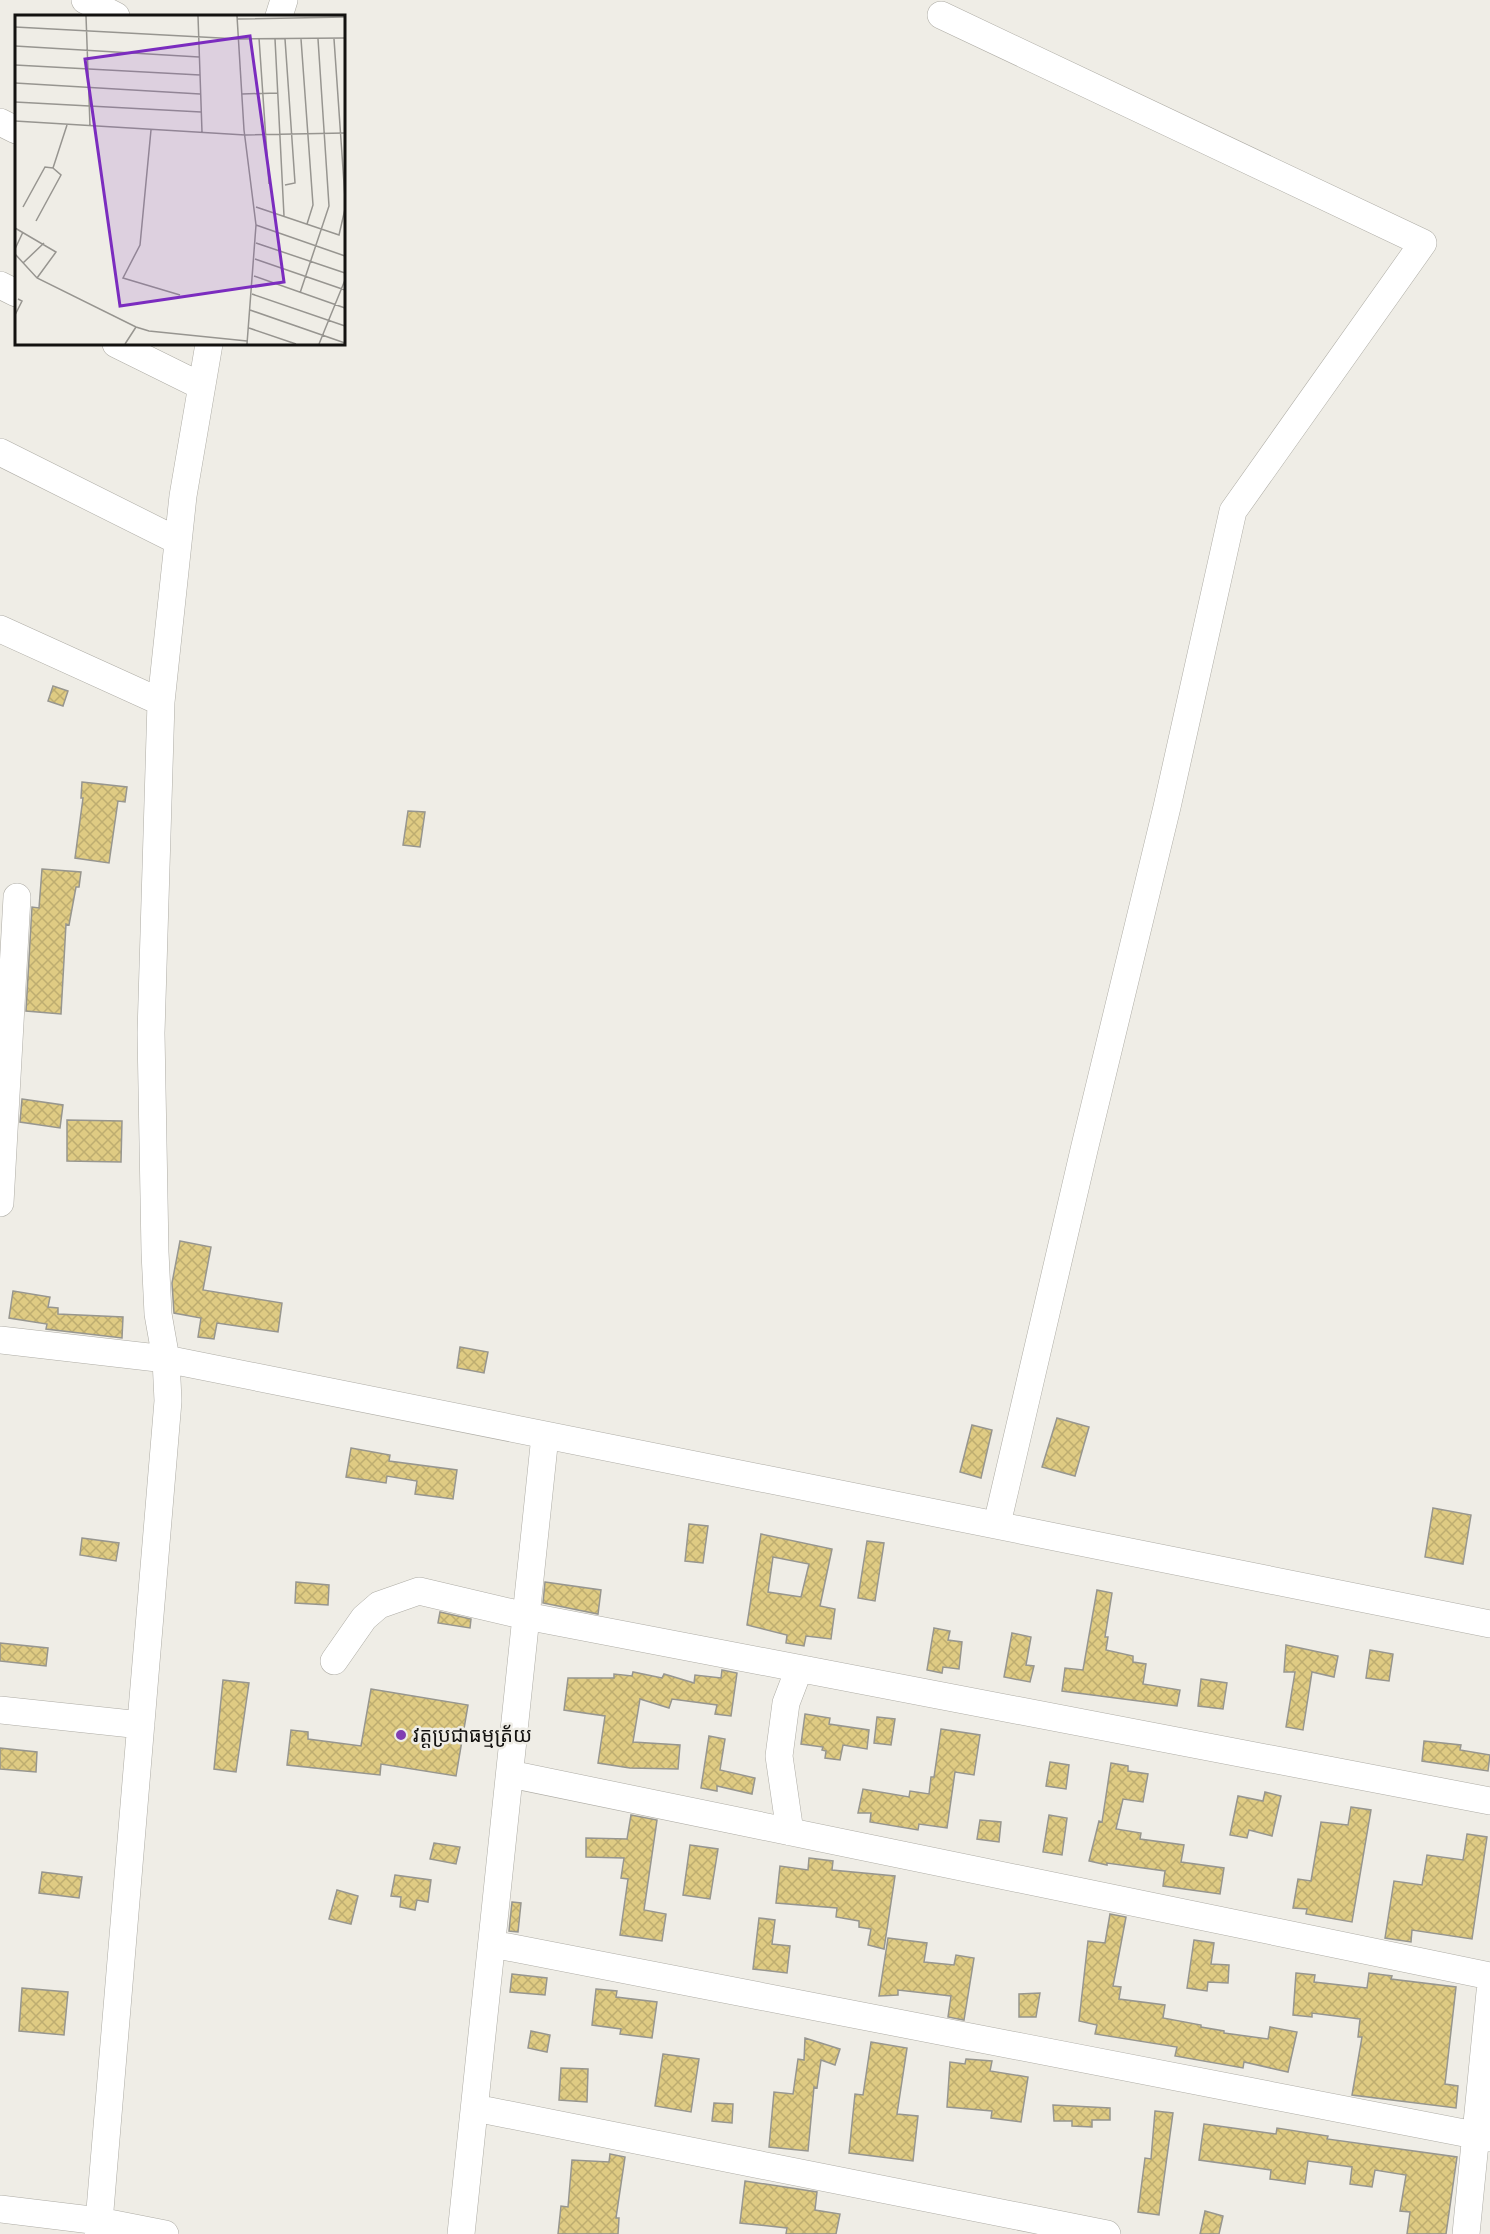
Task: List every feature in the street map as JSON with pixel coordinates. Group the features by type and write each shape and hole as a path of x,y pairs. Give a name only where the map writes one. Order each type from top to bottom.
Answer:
{"street":[{"path":"85,0 114,15"},
{"path":"279,15 284,0"},
{"path":"941,15 1423,243 1233,511 1167,807 1083,1150 997,1524"},
{"path":"0,122 15,130"},
{"path":"0,285 15,292"},
{"path":"118,345 201,387"},
{"path":"99,2228 168,1401 166,1359 158,1314 155,1252 151,1033 161,702 178,541 209,345"},
{"path":"0,452 178,541"},
{"path":"0,629 161,702"},
{"path":"0,1203 17,897"},
{"path":"0,1340 166,1359 1490,1624"},
{"path":"461,2234 545,1436"},
{"path":"334,1661 364,1618 379,1605 419,1591 526,1616 1490,1801"},
{"path":"789,1832 779,1756 786,1703 799,1669"},
{"path":"0,1710 141,1725"},
{"path":"510,1774 1490,1976"},
{"path":"492,1944 1482,2136"},
{"path":"1466,2234 1482,2136 1490,1992"},
{"path":"475,2108 1107,2234"},
{"path":"0,2209 99,2228 165,2234"}],"building":[{"path":"53,686 68,691 63,706 48,701"},
{"path":"82,782 127,787 125,802 118,801 109,863 75,858 83,798 81,798"},
{"path":"408,811 425,812 420,847 403,845"},
{"path":"42,869 81,872 69,925 66,924 61,1014 26,1011 32,907 39,908"},
{"path":"22,1099 63,1105 60,1128 20,1122"},
{"path":"67,1120 122,1121 121,1162 67,1161"},
{"path":"180,1241 211,1247 203,1290 282,1303 278,1332 217,1323 214,1339 198,1337 201,1318 174,1313 172,1283"},
{"path":"13,1291 50,1297 48,1307 58,1308 58,1314 123,1317 122,1338 46,1329 47,1324 9,1318"},
{"path":"460,1347 488,1352 484,1373 457,1368"},
{"path":"1057,1418 1089,1427 1075,1476 1042,1467"},
{"path":"972,1425 992,1430 981,1478 960,1472"},
{"path":"351,1448 390,1455 389,1461 457,1470 453,1499 415,1494 417,1481 387,1476 386,1483 346,1477"},
{"path":"1433,1508 1471,1515 1463,1564 1425,1557"},
{"path":"689,1524 708,1526 703,1563 685,1561"},
{"path":"761,1534 832,1549 820,1606 835,1609 831,1639 806,1636 804,1646 786,1643 787,1635 747,1625","holes":["773,1557 809,1564 801,1597 768,1592"]},
{"path":"82,1538 119,1543 116,1561 80,1555"},
{"path":"867,1541 884,1543 875,1601 858,1598"},
{"path":"296,1582 329,1585 328,1605 295,1603"},
{"path":"545,1582 601,1590 598,1614 543,1603"},
{"path":"1097,1590 1112,1593 1105,1637 1108,1637 1106,1650 1133,1656 1133,1662 1146,1664 1143,1684 1180,1690 1177,1706 1062,1691 1065,1668 1083,1670"},
{"path":"440,1612 471,1619 470,1628 438,1623"},
{"path":"934,1628 950,1631 948,1640 962,1642 959,1669 943,1667 942,1673 927,1670"},
{"path":"1012,1633 1031,1637 1026,1665 1034,1666 1030,1682 1004,1677"},
{"path":"0,1643 48,1648 46,1666 0,1661"},
{"path":"1286,1645 1338,1656 1334,1677 1312,1672 1303,1730 1286,1727 1295,1672 1284,1672"},
{"path":"1370,1650 1393,1654 1389,1681 1366,1678"},
{"path":"722,1670 737,1673 731,1716 715,1714 717,1705 672,1699 669,1708 640,1699 633,1742 680,1745 678,1769 630,1768 598,1763 605,1716 564,1710 568,1678 614,1678 614,1674 632,1676 633,1672 662,1678 664,1674 694,1683 695,1675 721,1678"},
{"path":"1201,1679 1227,1683 1223,1709 1198,1706"},
{"path":"223,1680 249,1683 236,1772 214,1769"},
{"path":"371,1689 468,1705 456,1776 381,1764 380,1775 287,1765 291,1730 308,1732 308,1739 361,1746"},
{"path":"805,1714 830,1718 829,1724 869,1730 867,1749 843,1745 840,1760 825,1758 826,1751 822,1750 823,1747 801,1744"},
{"path":"877,1717 895,1719 891,1745 874,1743"},
{"path":"941,1729 980,1735 974,1775 955,1772 947,1828 919,1824 918,1830 870,1822 871,1813 858,1813 863,1789 909,1797 910,1791 929,1794 931,1777 934,1777"},
{"path":"709,1736 725,1739 720,1770 755,1778 752,1794 717,1786 717,1791 701,1788"},
{"path":"1424,1741 1461,1745 1460,1750 1490,1755 1488,1771 1422,1761"},
{"path":"0,1748 37,1752 36,1772 0,1769"},
{"path":"1050,1762 1069,1765 1066,1789 1046,1786"},
{"path":"1111,1763 1128,1766 1128,1771 1148,1774 1143,1802 1123,1799 1116,1829 1141,1833 1140,1839 1184,1845 1181,1862 1224,1868 1220,1894 1163,1886 1165,1871 1089,1861 1099,1821 1102,1822"},
{"path":"1265,1792 1281,1796 1272,1836 1249,1830 1247,1838 1230,1835 1238,1796 1263,1801"},
{"path":"1351,1807 1371,1810 1352,1922 1306,1914 1307,1909 1293,1908 1298,1879 1311,1881 1321,1822 1348,1825"},
{"path":"631,1815 657,1820 644,1910 666,1914 662,1941 620,1935 628,1879 621,1878 624,1858 586,1857 586,1838 627,1839"},
{"path":"1049,1815 1067,1818 1062,1855 1043,1852"},
{"path":"980,1820 1001,1822 999,1842 977,1839"},
{"path":"1467,1834 1487,1837 1472,1939 1412,1930 1411,1942 1385,1938 1394,1881 1422,1885 1427,1855 1463,1860"},
{"path":"434,1843 460,1847 456,1864 430,1859"},
{"path":"690,1845 718,1849 710,1899 683,1895"},
{"path":"809,1858 833,1861 832,1870 895,1876 884,1949 868,1945 871,1929 859,1927 859,1921 836,1917 837,1908 776,1903 780,1866 808,1870"},
{"path":"42,1872 82,1877 79,1898 39,1893"},
{"path":"395,1875 431,1880 428,1902 417,1900 415,1910 400,1907 401,1897 391,1896"},
{"path":"337,1890 358,1896 351,1924 329,1919"},
{"path":"512,1902 521,1903 518,1932 509,1931"},
{"path":"1110,1914 1126,1917 1113,1986 1121,1987 1119,1999 1165,2005 1163,2018 1201,2025 1201,2027 1224,2031 1224,2033 1268,2039 1270,2027 1297,2032 1288,2072 1244,2062 1243,2068 1175,2056 1177,2047 1095,2034 1097,2025 1079,2021 1088,1941 1105,1943"},
{"path":"759,1918 775,1920 772,1944 790,1946 787,1973 753,1969"},
{"path":"888,1938 927,1943 924,1962 954,1965 956,1955 974,1958 964,2020 948,2017 951,1996 898,1990 898,1995 879,1996"},
{"path":"1194,1940 1214,1943 1211,1964 1229,1965 1228,1983 1208,1982 1207,1991 1187,1988"},
{"path":"1296,1973 1315,1975 1314,1982 1367,1988 1369,1973 1392,1976 1391,1979 1456,1987 1445,2084 1458,2086 1456,2108 1352,2095 1362,2037 1358,2037 1360,2019 1312,2013 1312,2017 1293,2015"},
{"path":"512,1974 547,1978 545,1995 510,1992"},
{"path":"22,1988 68,1992 64,2035 19,2031"},
{"path":"596,1989 617,1991 616,1997 657,2002 652,2038 620,2034 621,2029 592,2025"},
{"path":"1040,1993 1036,2017 1019,2017 1019,1994"},
{"path":"531,2031 550,2035 547,2052 528,2048"},
{"path":"805,2038 840,2049 835,2065 821,2060 817,2088 814,2087 808,2151 769,2147 774,2092 793,2094 798,2059 804,2060"},
{"path":"871,2042 907,2048 897,2114 918,2116 913,2161 849,2153 855,2094 863,2095"},
{"path":"663,2054 699,2059 691,2112 655,2106"},
{"path":"966,2059 992,2061 990,2071 1028,2077 1021,2122 991,2118 992,2111 947,2107 950,2062 965,2064"},
{"path":"561,2068 588,2069 587,2102 559,2100"},
{"path":"714,2103 733,2104 732,2123 712,2121"},
{"path":"1053,2105 1110,2108 1110,2120 1092,2120 1092,2127 1072,2126 1072,2121 1054,2121"},
{"path":"1155,2111 1173,2113 1159,2215 1138,2212 1145,2158 1151,2159"},
{"path":"1204,2124 1276,2134 1277,2128 1328,2136 1327,2139 1457,2157 1446,2234 1407,2234 1410,2212 1400,2211 1406,2175 1375,2170 1372,2187 1350,2184 1352,2167 1308,2161 1305,2184 1270,2179 1271,2170 1199,2160"},
{"path":"610,2154 625,2157 616,2218 619,2218 618,2234 558,2234 561,2206 568,2207 572,2160 609,2162"},
{"path":"745,2181 817,2192 815,2210 840,2214 836,2234 786,2234 787,2228 740,2223"},
{"path":"1205,2211 1223,2216 1219,2234 1200,2234"}],"place":[{"name":"វត្តប្រជាធម្មត្រ័យ","path":"401,1735"}]}
